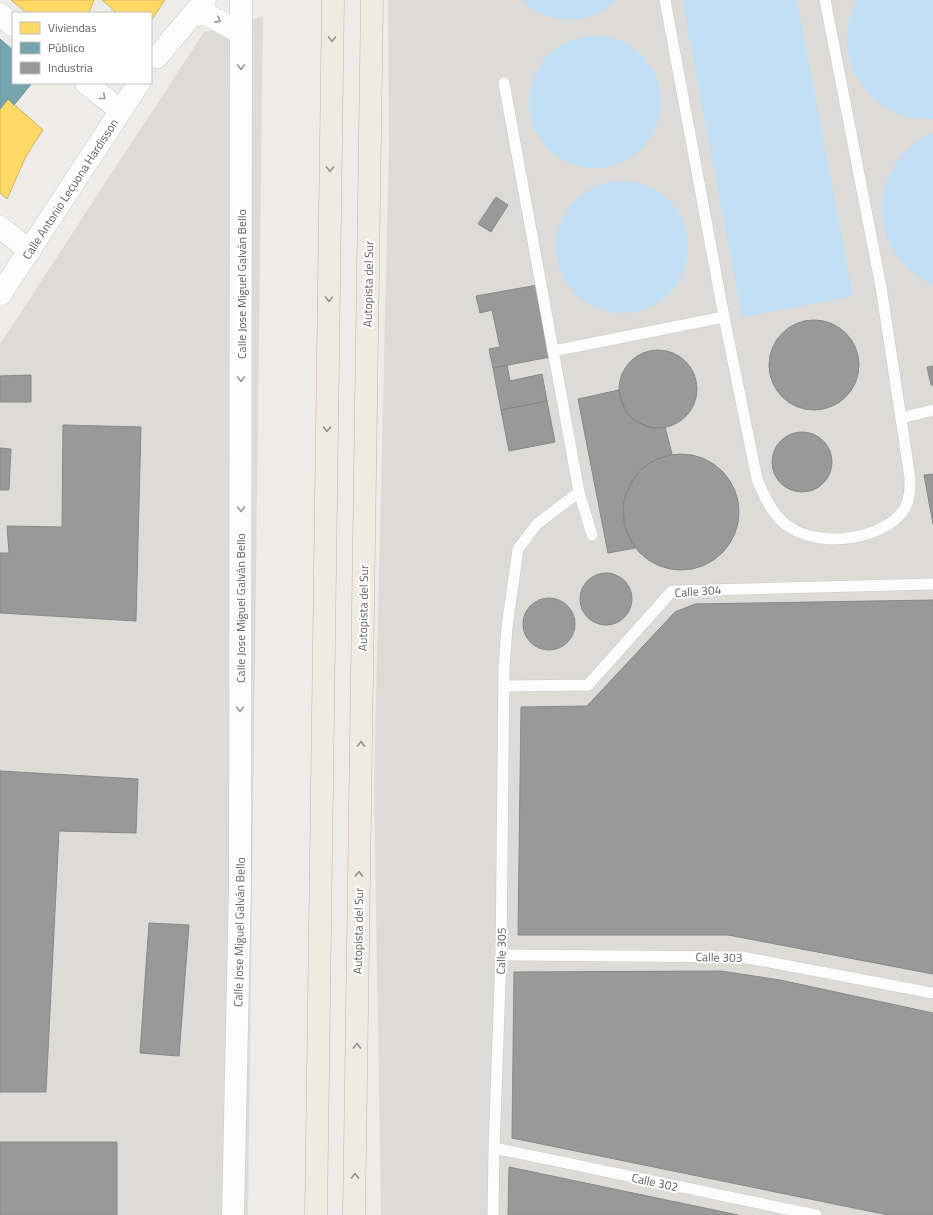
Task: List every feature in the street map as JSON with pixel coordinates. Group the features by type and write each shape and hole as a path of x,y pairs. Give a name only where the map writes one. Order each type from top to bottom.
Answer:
{"highway":[{"path":"316,1215 333,0"},
{"name":"Autopista del Sur","path":"354,1215 372,0"}],"street":[{"name":"Calle Jose Miguel Galván Bello","path":"233,1215 240,885 241,0"},
{"path":"154,61 194,5 206,14 241,32"},
{"path":"0,14 12,24"},
{"path":"87,84 120,111"},
{"name":"Calle Antonio Lecuona Hardisson","path":"0,295 138,84"},
{"path":"0,227 30,251"}],"lane":[{"path":"665,0 724,317 757,479 766,501 777,516 791,528 809,537 832,539 855,537 875,532 893,521 905,507 910,493 910,478 880,279 825,0"},
{"path":"504,83 579,492 592,535"},
{"path":"553,351 724,317"},
{"path":"901,418 933,410"},
{"name":"Calle 305","path":"493,1215 501,955 506,627 518,548 537,524 579,492"},
{"name":"Calle 304","path":"505,686 588,685 672,591 933,584"},
{"name":"Calle 303","path":"501,955 742,957 933,993"},
{"name":"Calle 302","path":"494,1148 816,1215"}],"shaded area":[{"path":"388,0 933,0 933,1215 381,1215 374,784 389,146"},
{"path":"263,17 248,1215 0,1215 0,344 204,32"}],"water":[{"path":"523,0 617,0 607,8 595,14 570,20 544,15 533,9"},
{"path":"682,0 797,0 853,296 742,317"},
{"path":"857,0 933,0 933,119 910,117 890,110 873,98 860,82 851,63 847,43 849,21"},
{"path":"601,36 620,41 632,47 642,55 650,65 656,77 660,89 660,115 656,127 650,139 642,149 632,157 620,163 608,167 589,168 570,163 558,157 548,149 540,139 534,127 530,115 529,96 534,77 540,65 548,55 558,47 570,41 582,37"},
{"path":"933,133 933,285 917,276 904,264 894,251 886,236 882,202 886,186 893,169 900,158 915,143"},
{"path":"628,181 647,186 659,192 669,200 677,210 683,222 687,234 687,260 683,272 677,284 669,294 659,302 647,308 635,312 616,313 597,308 585,302 575,294 567,284 561,272 557,260 556,241 561,222 567,210 575,200 585,192 597,186 609,182"}],"building: Viviendas":[{"path":"11,0 94,0 89,12 26,12"},
{"path":"102,0 165,0 152,20 152,12 116,12"},
{"path":"8,99 43,130 26,156 7,199 0,193 0,109"}],"building: Público":[{"path":"0,39 12,49 12,84 31,84 14,105 8,99 0,109"}],"building: Industria":[{"path":"496,197 508,205 491,232 478,224"},
{"path":"538,285 550,357 493,368 489,349 500,347 492,310 480,313 476,296"},
{"path":"814,320 831,323 846,333 856,348 859,365 856,382 846,397 831,407 814,410 797,407 782,397 772,382 769,365 772,348 782,333 797,323"},
{"path":"658,350 673,353 685,362 694,374 697,389 694,404 685,416 673,425 658,428 643,425 631,416 622,404 619,389 622,374 631,362 643,353"},
{"path":"507,365 510,381 542,374 547,401 501,410 493,368"},
{"path":"933,366 933,385 931,385 927,367"},
{"path":"31,375 31,402 0,402 0,376"},
{"path":"619,390 625,410 635,421 652,428 665,427 672,454 655,460 644,467 636,475 626,494 623,505 625,527 635,548 608,553 578,399"},
{"path":"547,401 555,442 509,451 501,410"},
{"path":"63,425 141,427 136,621 0,613 0,553 9,553 7,526 62,527"},
{"path":"802,432 818,437 823,441 827,446 832,462 827,478 823,483 818,487 802,492 786,487 781,483 777,478 772,462 777,446 781,441 786,437"},
{"path":"0,448 11,449 9,490 0,490"},
{"path":"681,454 692,455 703,459 722,471 734,490 738,501 738,523 734,534 722,553 703,565 692,569 681,570 670,569 659,565 640,553 628,534 624,523 623,512 624,501 628,490 640,471 659,459 670,455"},
{"path":"933,474 933,524 924,475"},
{"path":"601,573 611,573 620,577 628,585 632,594 632,604 628,613 620,621 611,625 601,625 592,621 584,613 580,604 580,594 584,585 592,577"},
{"path":"544,598 554,598 564,602 571,609 575,619 575,629 571,639 564,646 554,650 544,650 534,646 527,639 523,629 523,619 527,609 534,602"},
{"path":"933,600 933,974 728,935 518,935 521,707 587,706 675,612 695,604"},
{"path":"0,771 138,779 136,833 59,831 46,1092 0,1092"},
{"path":"149,923 189,925 179,1056 140,1053"},
{"path":"721,971 780,980 933,1013 933,1215 888,1215 512,1138 514,972"},
{"path":"0,1142 117,1142 117,1215 0,1215"},
{"path":"509,1167 738,1215 508,1215"}]}
